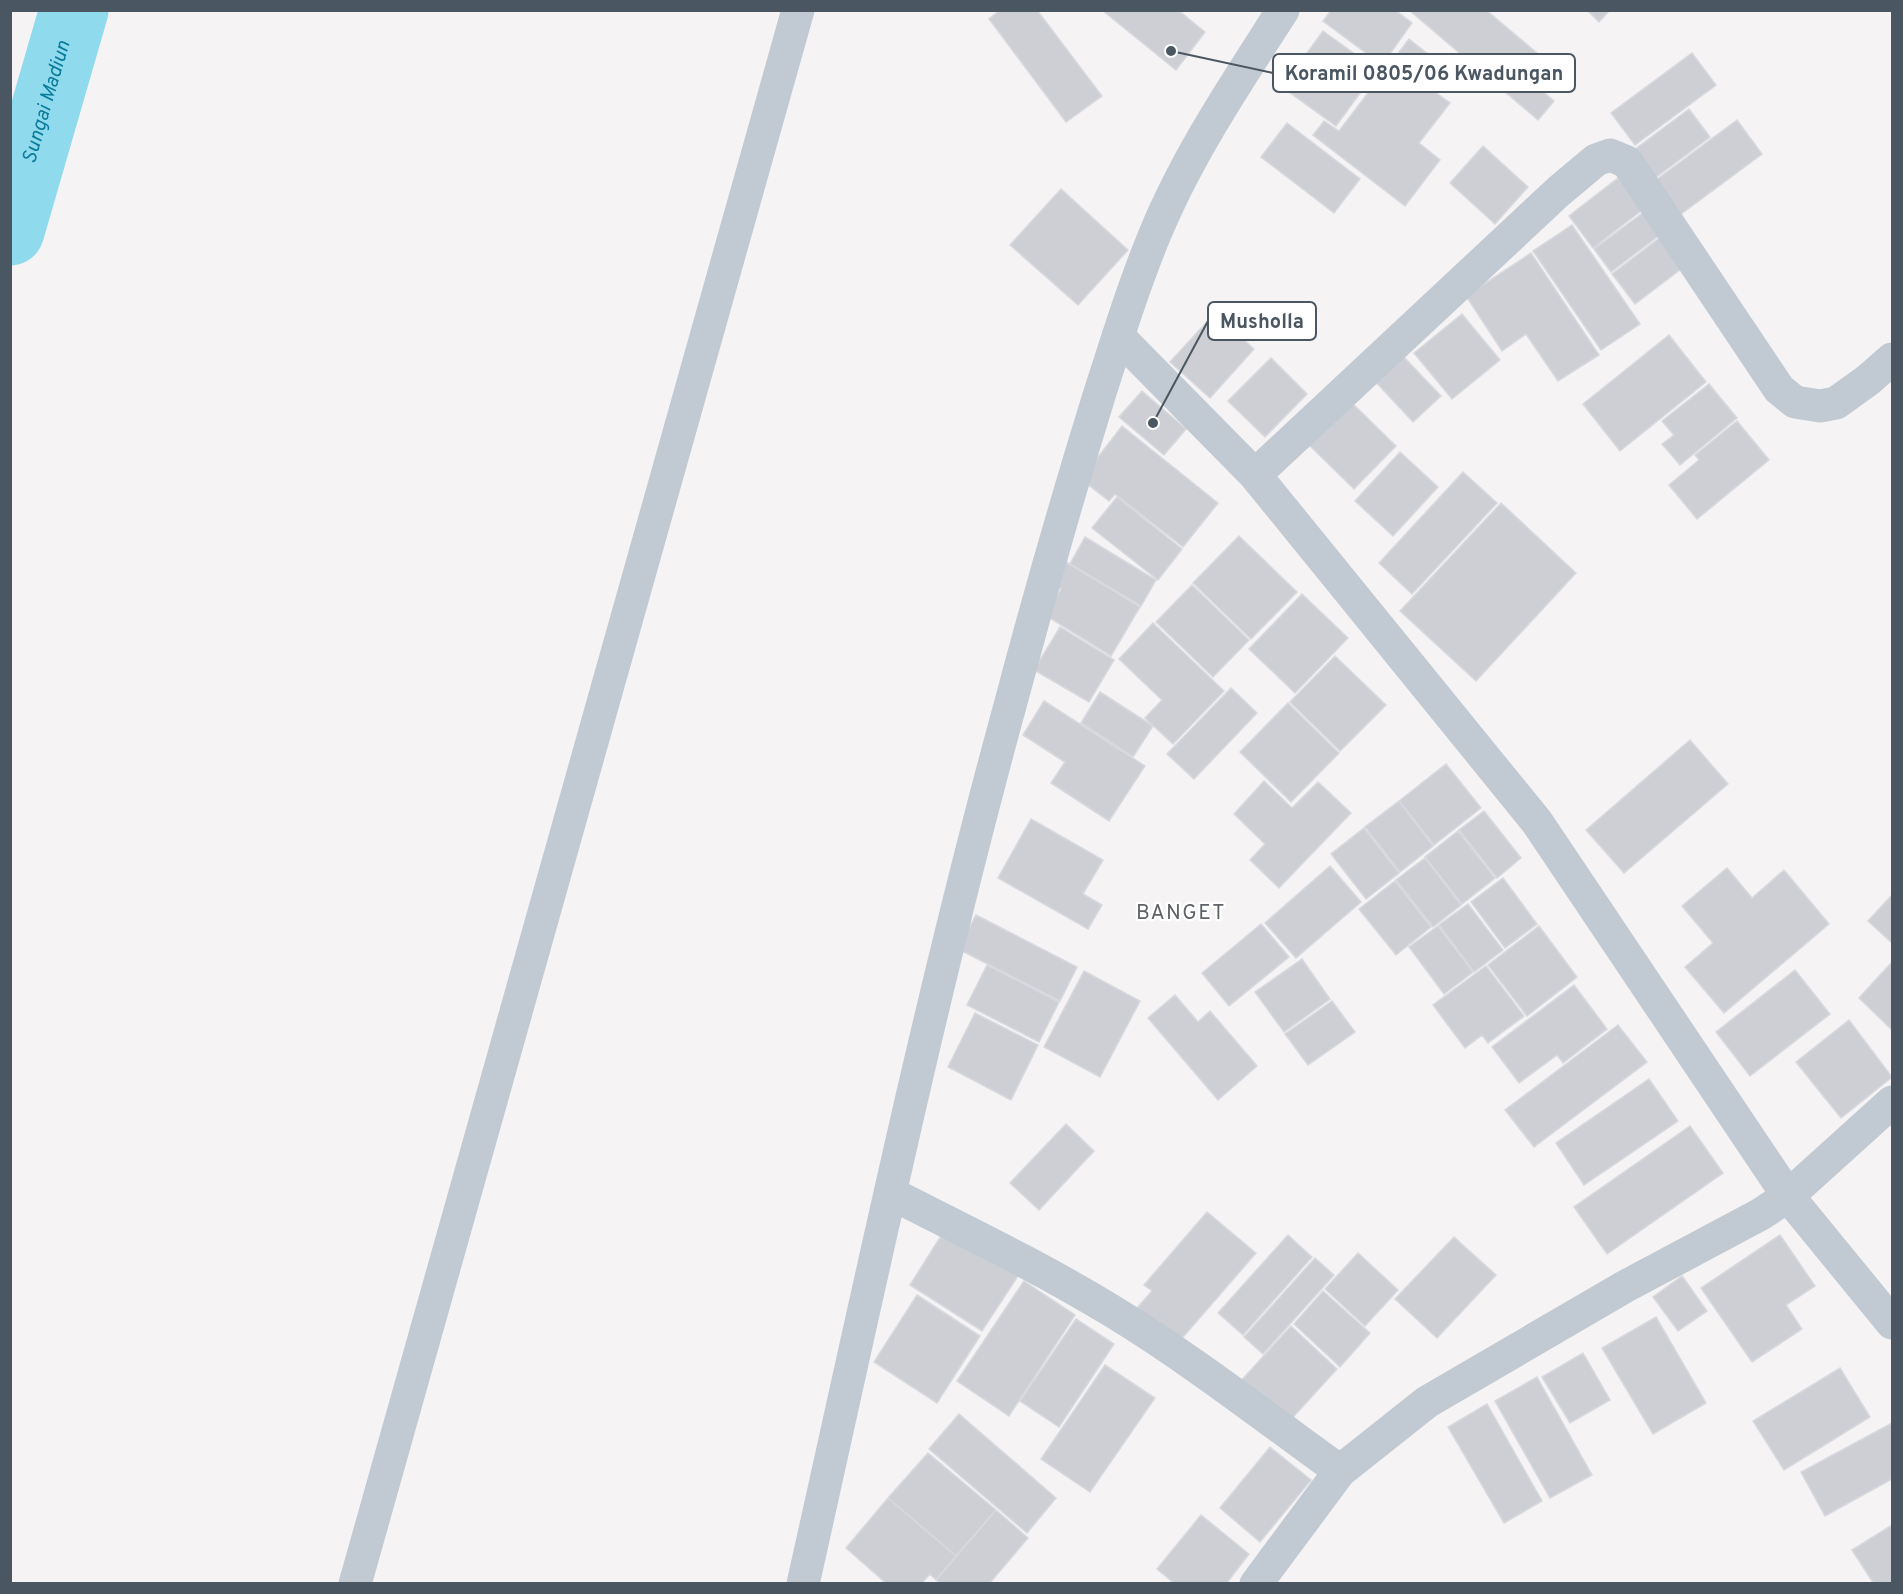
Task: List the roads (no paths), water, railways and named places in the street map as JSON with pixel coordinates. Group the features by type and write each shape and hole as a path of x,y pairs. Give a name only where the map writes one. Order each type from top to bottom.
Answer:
{"street":[{"path":"355,1584 798,10"},
{"path":"803,1584 937,984 993,765 1063,512 1118,336 1156,232 1220,109 1283,10"},
{"path":"1255,475 1559,191 1596,160 1610,155 1627,162 1779,389 1795,402 1820,405 1836,403 1893,358"},
{"path":"1118,336 1255,475 1537,822 1788,1196 1893,1323"},
{"path":"1256,1584 1340,1471 1427,1402 1626,1286 1761,1214 1788,1196 1893,1102"},
{"path":"890,1193 1027,1261 1113,1311 1174,1351 1340,1471"}],"waterway":[{"name":"Sungai Madiun","path":"10,231 74,10"}],"place":[{"name":"Koramil 0805/06 Kwadungan","path":"1171,51"},
{"name":"Musholla","path":"1153,423"}],"district":[{"name":"BANGET","path":"1181,913"}]}
